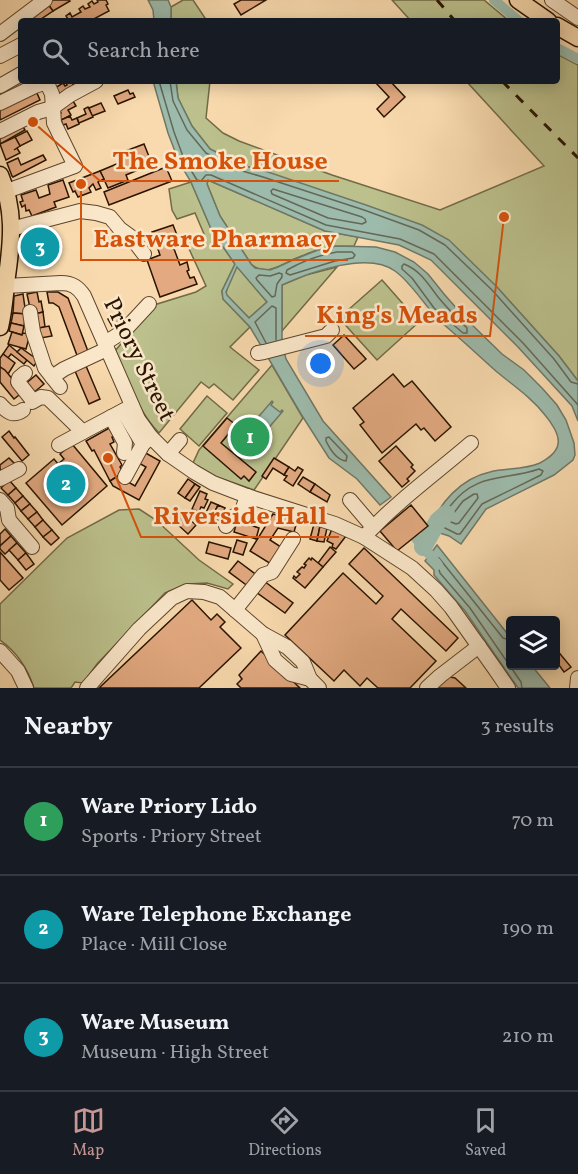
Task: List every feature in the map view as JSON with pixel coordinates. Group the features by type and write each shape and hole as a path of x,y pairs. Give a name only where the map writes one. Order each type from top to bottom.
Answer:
{"main road":[{"path":"518,0 544,18"},
{"path":"560,29 578,38"},
{"path":"0,327 6,286 5,259 8,226 3,183"}],"street":[{"path":"21,18 45,0"},
{"path":"552,0 578,18"},
{"path":"0,34 18,20"},
{"path":"0,56 18,47"},
{"path":"0,86 18,77"},
{"path":"0,103 40,84"},
{"path":"3,183 75,166 54,123 52,94 47,84"},
{"path":"0,131 38,112 52,108 91,84"},
{"path":"8,226 80,211 96,213 110,218 131,237 144,254"},
{"name":"Priory Street","path":"6,286 61,283 78,287 106,346 122,411 138,419 147,440 213,483 335,524 373,528 443,598 508,688"},
{"path":"30,312 39,352 45,368 56,382 64,369 106,346 124,331 149,304"},
{"path":"261,352 326,336 332,330"},
{"path":"25,373 18,382 29,404"},
{"path":"0,404 10,413 18,413 41,397 48,398 83,432"},
{"path":"59,445 122,411 124,453"},
{"path":"124,477 147,440"},
{"path":"168,454 180,440"},
{"path":"350,500 373,528 399,503 471,443"},
{"path":"0,479 19,469"},
{"path":"226,526 243,508 247,496"},
{"path":"0,500 6,508 9,520 32,547"},
{"path":"235,610 263,575 272,572 293,540"},
{"path":"87,688 139,629 172,598 187,591 204,591 220,597 263,634 275,660 291,674 315,683"},
{"path":"427,688 479,646"},
{"path":"0,651 18,671 26,688"},
{"path":"577,688 578,678"}],"green space":[{"path":"183,0 193,0 205,18 171,18 171,7"},
{"path":"392,0 484,0 505,18 408,18"},
{"path":"560,56 578,65 578,381 559,356 496,286 265,171 241,165 210,149 192,126 178,98 176,84 210,84 206,118 223,133 239,141 332,175 440,210 544,166 469,84 560,84"},
{"path":"208,180 325,231 358,237 354,246 322,249 273,269 256,268 251,264 220,216 207,184"},
{"path":"191,182 212,231 235,264 222,291 223,299 250,327 230,347 259,370 233,400 214,384 209,388 201,382 159,433 139,405 115,351 154,305 196,292 206,286 185,240 204,234 195,213 177,219 172,210 169,189"},
{"path":"237,266 267,302 249,318 226,295 227,287"},
{"path":"337,267 282,331 282,285 306,275"},
{"path":"382,280 419,322 377,360 339,318"},
{"path":"272,365 303,418 254,490 214,476 193,463 199,450"},
{"path":"207,396 227,413 199,446 180,429"},
{"path":"139,509 156,520 199,560 233,584 228,589 207,583 187,584 165,593 97,664 83,683 75,682 71,688 34,688 21,661 0,640 0,604 67,538 119,510"}],"water":[{"path":"148,0 168,0 171,7 171,18 154,18"},
{"path":"154,84 176,84 178,98 192,126 210,149 241,165 265,171 422,225 449,240 496,286 559,356 578,381 578,421 572,406 518,347 431,260 399,245 325,231 208,180 207,184 220,216 255,268 270,270 318,250 336,246 376,247 395,252 414,262 428,274 465,318 502,354 524,370 557,405 566,420 574,443 573,460 554,475 486,509 461,544 449,536 437,532 433,534 430,530 434,520 452,493 480,475 528,467 549,458 557,447 556,433 550,421 534,403 442,323 395,271 384,265 370,263 339,266 282,285 282,343 286,359 323,421 391,497 380,505 357,479 329,458 250,327 223,299 222,291 235,264 212,231 191,182 179,162","holes":["237,267 267,302 249,318 226,292"]},
{"path":"272,401 271,405 280,412 283,411 254,445 255,449 239,434 242,436"},
{"path":"437,545 506,632 506,670 535,670 550,688 518,688 465,611 425,561"}],"building":[{"path":"50,0 70,1 53,11 47,3"},
{"path":"97,0 106,0 109,11 96,18 67,18 66,16 70,13 72,17 81,12 79,9 83,6 85,9 90,7 88,4 92,1 94,4 98,2"},
{"path":"241,0 266,0 241,15 234,4"},
{"path":"47,3 53,11 42,18 30,18 29,16"},
{"path":"61,84 73,84 75,88 60,98 55,88"},
{"path":"377,84 393,84 405,97 384,117 377,109 389,97"},
{"path":"128,90 135,97 118,104 114,96"},
{"path":"36,91 40,100 0,120 0,109"},
{"path":"73,101 76,106 68,110 71,115 60,121 57,115 61,113 58,108"},
{"path":"101,103 105,111 92,116 89,108"},
{"path":"88,107 93,117 79,123 77,118 86,114 84,109"},
{"path":"70,116 72,120 77,118 79,124 68,129 61,120"},
{"path":"22,125 25,130 0,144 0,133"},
{"path":"27,131 32,140 20,146 15,137"},
{"path":"15,137 20,146 17,148 20,153 6,160 0,144"},
{"path":"144,144 152,164 126,175 128,180 108,188 100,171 119,163 118,154"},
{"path":"43,155 46,160 12,176 7,163 18,158 21,165"},
{"path":"166,167 172,181 109,205 104,192"},
{"path":"100,171 104,179 98,182 101,188 96,190 93,184 89,188 91,192 78,197 75,191 73,192 69,183"},
{"path":"63,180 69,197 54,202 56,207 32,216 29,210 26,211 25,205 22,207 21,195 36,190 39,198 50,194 48,185"},
{"path":"173,225 177,235 170,238 180,265 187,262 190,278 194,277 197,284 160,297 147,260 160,255 152,232"},
{"path":"35,231 38,239 49,235 54,254 36,260 34,256 32,257 23,239"},
{"path":"37,292 43,312 35,314 30,308 27,294"},
{"path":"47,292 58,292 68,298 89,354 78,358 59,307 49,303"},
{"path":"23,294 25,314 13,313 14,296"},
{"path":"43,312 45,327 38,328 35,314"},
{"path":"13,313 26,314 24,326 11,323"},
{"path":"117,313 122,323 115,327 108,319"},
{"path":"11,323 24,326 22,335 9,331"},
{"path":"49,326 52,336 41,338 39,328"},
{"path":"12,332 22,335 23,333 30,334 26,349 8,344"},
{"path":"344,335 366,359 354,369 333,345"},
{"path":"9,345 27,360 24,364 11,354 8,358 3,354"},
{"path":"21,348 38,360 34,366 17,352"},
{"path":"3,354 15,363 8,374 0,367 0,358"},
{"path":"86,366 100,399 89,404 75,371"},
{"path":"0,367 23,392 14,399 0,382"},
{"path":"393,374 404,387 412,381 451,427 435,441 424,428 421,430 416,424 382,453 360,425 364,422 353,408"},
{"path":"36,375 44,384 32,394 24,385"},
{"path":"227,418 236,425 221,443 256,472 249,481 244,476 241,479 203,446"},
{"path":"111,427 116,435 112,437 114,442 110,444 122,465 120,467 122,471 110,481 94,450 92,451 86,441"},
{"path":"9,431 29,455 22,461 2,437"},
{"path":"72,444 107,486 62,525 26,483 54,459 58,464 64,459 60,454"},
{"path":"396,446 413,465 411,467 415,471 402,487 379,461"},
{"path":"142,451 160,461 139,500 113,486 110,481 118,476 135,486 146,467 137,462"},
{"path":"9,458 15,464 3,473 0,465"},
{"path":"274,458 289,467 284,475 273,468 266,479 262,476"},
{"path":"289,467 295,471 298,467 303,470 293,486 284,480"},
{"path":"303,477 315,484 310,492 298,484"},
{"path":"188,479 195,484 185,498 178,493"},
{"path":"9,480 16,488 8,495 1,488"},
{"path":"195,484 200,487 190,501 185,498"},
{"path":"315,484 330,495 327,502 310,492"},
{"path":"16,488 23,496 15,503 8,495"},
{"path":"200,491 207,494 205,499 208,500 199,512 192,509"},
{"path":"23,496 30,504 21,511 15,503"},
{"path":"211,502 218,505 210,522 203,519"},
{"path":"30,504 37,512 28,519 21,511"},
{"path":"218,505 225,508 219,521 212,518"},
{"path":"411,505 428,526 397,551 380,531"},
{"path":"37,512 43,520 35,527 28,519"},
{"path":"182,513 196,525 188,534 175,522"},
{"path":"273,514 297,521 294,532 278,528 270,540 281,547 271,564 250,551"},
{"path":"43,520 52,530 43,537 35,527"},
{"path":"237,521 259,528 256,539 234,532"},
{"path":"314,524 320,526 317,541 310,539"},
{"path":"320,526 327,528 324,542 317,541"},
{"path":"5,529 11,536 0,546 0,534"},
{"path":"332,529 346,536 336,549 327,541"},
{"path":"52,530 59,538 51,545 43,537"},
{"path":"11,536 17,543 5,554 0,546"},
{"path":"237,540 247,543 243,555 233,552"},
{"path":"209,542 231,548 228,559 206,553"},
{"path":"17,543 26,553 18,560 9,550"},
{"path":"330,547 336,552 323,567 318,563"},
{"path":"364,548 458,638 446,651 401,609 392,619 436,661 410,688 378,688 367,678 360,686 344,670 334,681 285,635 343,573 376,604 383,596 349,564"},
{"path":"0,552 23,578 9,590 0,580"},
{"path":"26,553 34,564 26,570 18,560"},
{"path":"309,558 323,567 305,588 293,578 300,574 297,572 302,567 304,568"},
{"path":"238,561 258,576 249,587 229,572"},
{"path":"264,581 293,603 285,613 256,592"},
{"path":"192,600 211,620 217,614 225,622 220,627 241,648 199,688 99,688"},
{"path":"261,651 300,688 241,688 237,684 242,679 239,675"},
{"path":"560,654 571,667 564,672 560,666"},
{"path":"445,676 455,678 466,688 434,688"}],"waterway":[{"path":"494,0 515,18"},
{"path":"560,50 578,59"},
{"path":"423,547 438,521 446,514"},
{"path":"406,526 438,565"}],"railway":[{"path":"437,0 452,18"},
{"path":"505,84 578,158"}],"place":[{"name":"The Smoke House","path":"33,122"},
{"name":"Eastware Pharmacy","path":"81,184"},
{"name":"King's Meads","path":"504,217"},
{"name":"Ware Museum","path":"40,247"},
{"name":"Ware Priory Lido","path":"250,437"},
{"name":"Riverside Hall","path":"108,458"},
{"name":"Ware Telephone Exchange","path":"66,484"}]}
